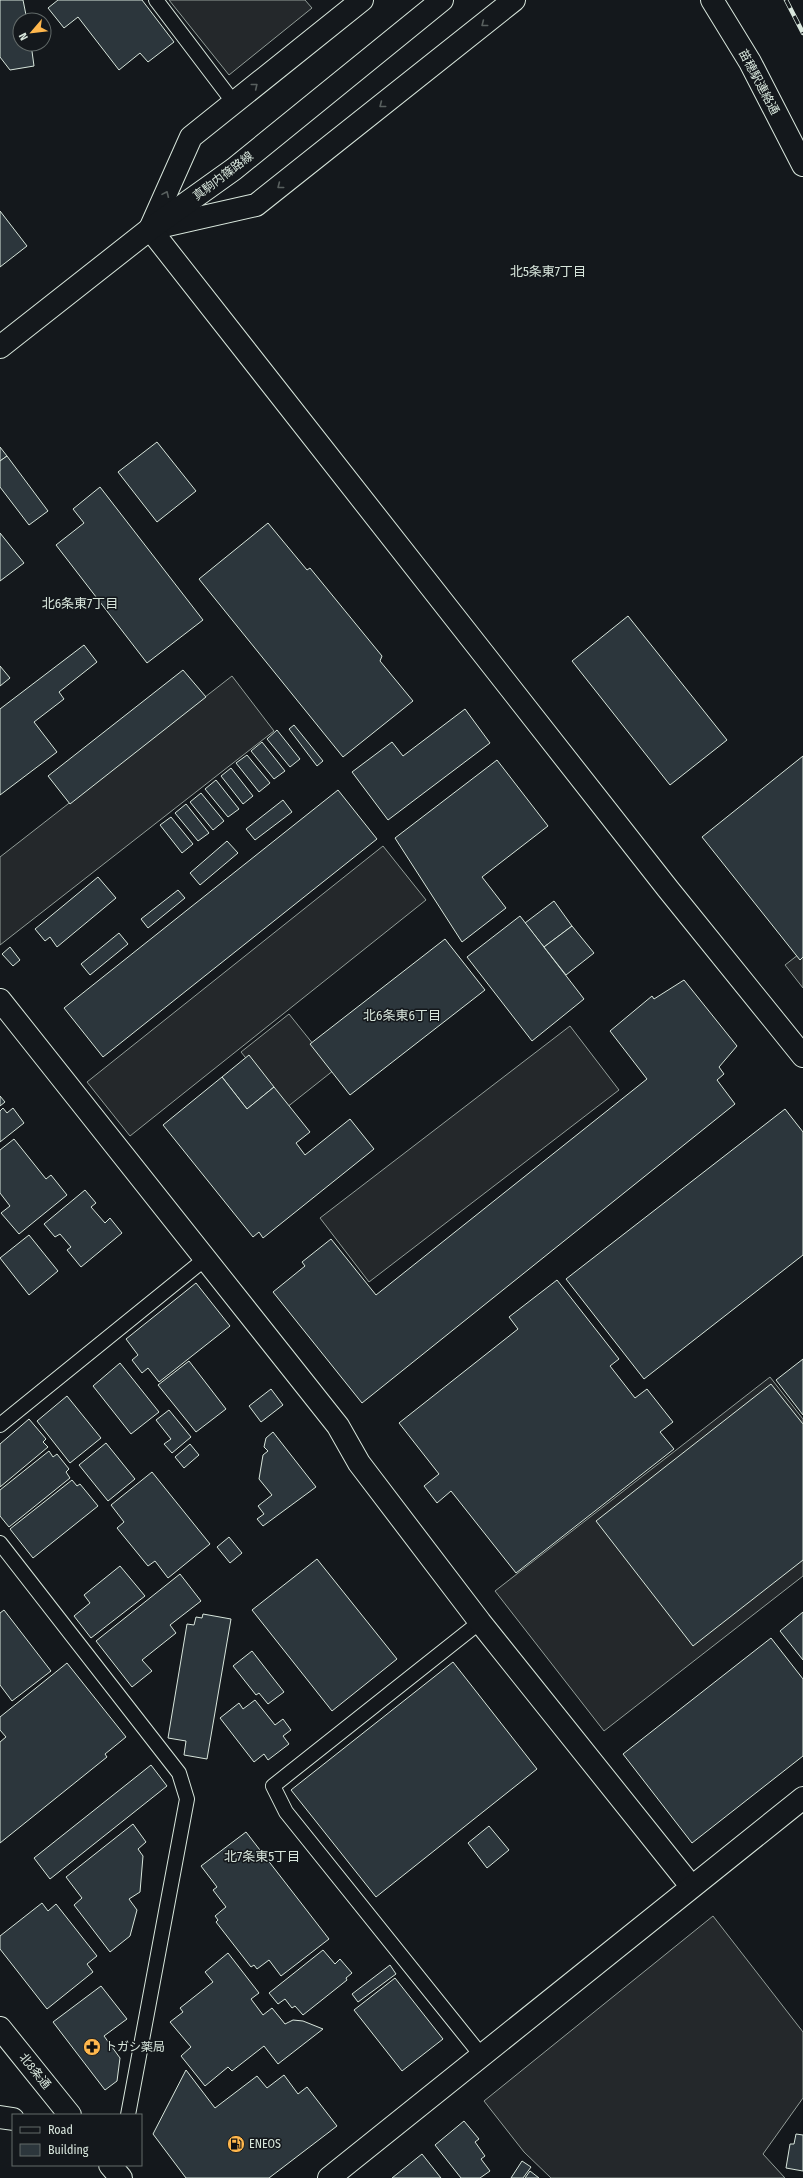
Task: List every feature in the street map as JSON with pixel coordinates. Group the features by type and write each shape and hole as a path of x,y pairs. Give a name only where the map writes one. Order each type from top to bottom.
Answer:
{"street":[{"path":"150,229 191,137 362,0"},
{"name":"真駒内篠路線","path":"0,347 150,229 234,169 442,0"},
{"path":"150,229 256,205 514,0"},
{"name":"苗穂駅連絡通","path":"712,0 750,62 803,165"},
{"path":"150,229 658,876 803,1056"},
{"path":"3,1011 205,1259 338,1426 359,1463 480,1622 691,1886"},
{"path":"329,2178 691,1886 803,1798"},
{"name":"北8条通","path":"0,2028 69,2114"},
{"path":"0,2117 12,2120"}],"lane":[{"path":"156,0 234,103"},
{"path":"0,1425 205,1259"},
{"path":"0,1543 179,1773 187,1799 128,2114"},
{"path":"480,1622 273,1786 286,1812 481,2055"}],"shaded area":[{"path":"169,0 305,0 312,8 229,75"},
{"path":"232,676 274,731 0,945 0,857"},
{"path":"383,846 426,900 130,1136 87,1082"},
{"path":"803,951 803,988 785,965"},
{"path":"289,1014 334,1070 286,1108 241,1052"},
{"path":"570,1026 619,1090 369,1282 320,1218"},
{"path":"770,1377 803,1419 803,1576 604,1731 495,1591"},
{"path":"713,1916 803,2032 803,2098 763,2154 785,2178 551,2178 524,2152 484,2101"}],"building":[{"path":"0,0 23,0 25,12 12,12 12,52 32,52 34,66 10,70 0,57"},
{"path":"58,0 142,0 174,42 148,62 140,53 119,70 78,17 64,28 48,8"},
{"path":"0,211 27,246 0,267"},
{"path":"157,442 196,491 157,522 118,472"},
{"path":"0,447 7,456 0,461"},
{"path":"7,456 48,511 29,525 0,487 0,461"},
{"path":"100,487 203,620 147,663 56,545 84,523 73,509"},
{"path":"268,523 307,570 310,568 382,656 380,661 413,701 343,757 199,579"},
{"path":"0,533 24,563 0,581"},
{"path":"628,616 727,740 670,785 572,661"},
{"path":"84,645 97,662 59,692 64,699 34,722 57,752 0,795 0,709"},
{"path":"0,666 10,678 0,686"},
{"path":"183,670 206,697 70,804 48,776"},
{"path":"465,709 490,743 388,820 352,772 392,742 403,756"},
{"path":"294,725 323,761 317,766 289,729"},
{"path":"277,730 300,759 290,767 267,739"},
{"path":"262,742 285,771 274,779 251,751"},
{"path":"247,755 270,783 259,792 236,763"},
{"path":"803,756 803,957 800,960 702,837"},
{"path":"497,760 548,826 482,877 506,908 462,942 395,838"},
{"path":"231,768 253,796 243,804 221,776"},
{"path":"216,780 239,809 228,817 205,789"},
{"path":"338,790 377,839 103,1057 64,1008"},
{"path":"201,793 224,821 213,830 190,802"},
{"path":"283,800 292,812 255,840 246,829"},
{"path":"186,804 209,833 198,841 175,813"},
{"path":"171,817 193,844 182,853 160,825"},
{"path":"227,841 238,853 200,885 190,873"},
{"path":"98,877 116,898 57,947 50,937 45,941 35,929"},
{"path":"178,890 185,898 148,928 141,919"},
{"path":"554,901 572,926 544,947 525,923"},
{"path":"520,916 584,999 532,1041 467,957"},
{"path":"572,926 594,953 566,975 544,947"},
{"path":"119,933 128,944 90,975 81,964"},
{"path":"445,939 485,990 350,1095 310,1044"},
{"path":"10,947 20,960 13,966 2,954"},
{"path":"684,980 737,1046 719,1067 724,1074 717,1080 735,1104 362,1403 273,1292 305,1266 302,1262 331,1239 376,1295 647,1079 610,1031 652,996 654,999"},
{"path":"249,1055 274,1087 247,1109 222,1077"},
{"path":"222,1077 247,1109 274,1087 310,1132 296,1143 305,1155 350,1119 374,1149 263,1238 259,1232 253,1237 163,1125"},
{"path":"0,1096 5,1102 0,1106"},
{"path":"3,1108 7,1113 13,1108 24,1123 0,1142 0,1111"},
{"path":"785,1109 803,1132 803,1255 644,1379 566,1279"},
{"path":"14,1139 46,1179 51,1175 67,1195 19,1234 1,1213 10,1206 0,1193 0,1150"},
{"path":"85,1190 96,1203 91,1207 105,1223 110,1218 122,1233 81,1267 67,1250 71,1247 60,1234 55,1237 44,1224"},
{"path":"29,1235 58,1271 29,1295 0,1258"},
{"path":"557,1280 619,1359 610,1366 635,1398 647,1389 673,1422 660,1432 674,1449 516,1573 451,1491 437,1503 424,1486 439,1474 399,1423 518,1329 509,1317"},
{"path":"196,1283 230,1326 159,1382 148,1368 142,1373 132,1360 138,1355 126,1339"},
{"path":"803,1359 803,1415 776,1380"},
{"path":"189,1361 226,1409 196,1432 158,1385"},
{"path":"120,1363 159,1412 131,1434 93,1386"},
{"path":"771,1384 803,1424 803,1560 693,1646 596,1521"},
{"path":"271,1389 283,1405 261,1422 249,1406"},
{"path":"67,1396 101,1438 70,1463 37,1421"},
{"path":"169,1410 191,1437 172,1453 164,1444 171,1439 156,1420"},
{"path":"29,1419 46,1439 43,1442 48,1447 0,1487 0,1444"},
{"path":"273,1432 316,1487 263,1526 257,1519 264,1514 258,1506 272,1495 259,1479 263,1455 268,1451 264,1447 266,1438"},
{"path":"106,1443 135,1479 108,1501 79,1465"},
{"path":"190,1444 199,1455 184,1468 175,1457"},
{"path":"49,1451 53,1457 57,1454 69,1469 66,1472 70,1478 9,1527 0,1516 0,1490"},
{"path":"152,1472 210,1544 168,1578 155,1561 148,1566 117,1528 124,1522 111,1505"},
{"path":"72,1480 77,1486 80,1484 98,1506 33,1558 10,1529"},
{"path":"229,1537 242,1553 230,1563 217,1547"},
{"path":"317,1559 397,1659 332,1711 252,1610"},
{"path":"120,1566 145,1596 91,1638 74,1616 90,1603 84,1595"},
{"path":"180,1574 201,1601 170,1625 176,1633 142,1660 152,1671 132,1687 96,1641"},
{"path":"4,1610 51,1671 12,1701 0,1685 0,1613"},
{"path":"803,1612 803,1660 780,1631"},
{"path":"203,1614 231,1619 207,1759 184,1755 186,1741 168,1738 187,1624 194,1625 196,1617 202,1618"},
{"path":"771,1638 803,1679 803,1756 692,1843 623,1754"},
{"path":"252,1651 284,1692 268,1704 259,1693 256,1695 233,1666"},
{"path":"453,1662 537,1769 376,1897 291,1790"},
{"path":"67,1663 126,1737 105,1754 107,1757 0,1843 0,1742 6,1737 0,1730 0,1717"},
{"path":"255,1700 275,1725 283,1719 291,1730 283,1736 289,1744 268,1760 264,1754 254,1762 220,1718 239,1703 243,1709"},
{"path":"151,1765 167,1786 50,1879 34,1858"},
{"path":"133,1824 146,1842 138,1849 143,1856 140,1892 129,1899 137,1910 130,1936 110,1952 74,1905 82,1898 66,1877"},
{"path":"489,1826 509,1850 487,1868 468,1843"},
{"path":"246,1832 329,1939 281,1976 269,1960 257,1969 254,1965 251,1967 216,1922 218,1920 215,1916 226,1907 213,1890 217,1887 201,1866"},
{"path":"42,1903 48,1911 56,1904 97,1956 87,1964 93,1972 47,2009 0,1949 0,1936"},
{"path":"323,1950 335,1964 340,1959 352,1973 346,1978 347,1980 303,2015 295,2006 292,2008 285,1999 278,2004 269,1993"},
{"path":"228,1953 259,1993 251,1999 263,2015 272,2008 285,2024 293,2020 303,2021 323,2029 278,2064 264,2046 232,2071 228,2067 205,2086 181,2056 191,2047 170,2022 183,2012 180,2008 213,1982 205,1972"},
{"path":"390,1965 396,1974 358,2002 352,1994"},
{"path":"395,1978 443,2039 402,2071 354,2010"},
{"name":"トガシ薬局","path":"101,1986 127,2019 104,2036 120,2058 117,2081 105,2090 53,2022"},
{"path":"186,2070 215,2108 257,2076 267,2088 284,2075 298,2094 307,2087 337,2126 269,2178 186,2178 153,2134"},
{"path":"464,2121 479,2139 475,2142 485,2156 481,2159 490,2171 480,2178 461,2178 435,2145"},
{"path":"796,2134 803,2135 803,2171 786,2168 790,2144 794,2144"},
{"path":"422,2154 441,2178 392,2178"},
{"path":"522,2161 531,2167 523,2178 511,2178"},
{"path":"530,2171 539,2178 525,2178"}],"railway":[{"path":"786,0 803,33"}],"place":[{"name":"トガシ薬局","path":"92,2047"},
{"name":"ENEOS","path":"236,2144"}],"district":[{"name":"北5条東7丁目","path":"548,271"},
{"name":"北6条東7丁目","path":"80,603"},
{"name":"北6条東6丁目","path":"402,1015"},
{"name":"北7条東5丁目","path":"262,1856"}]}
